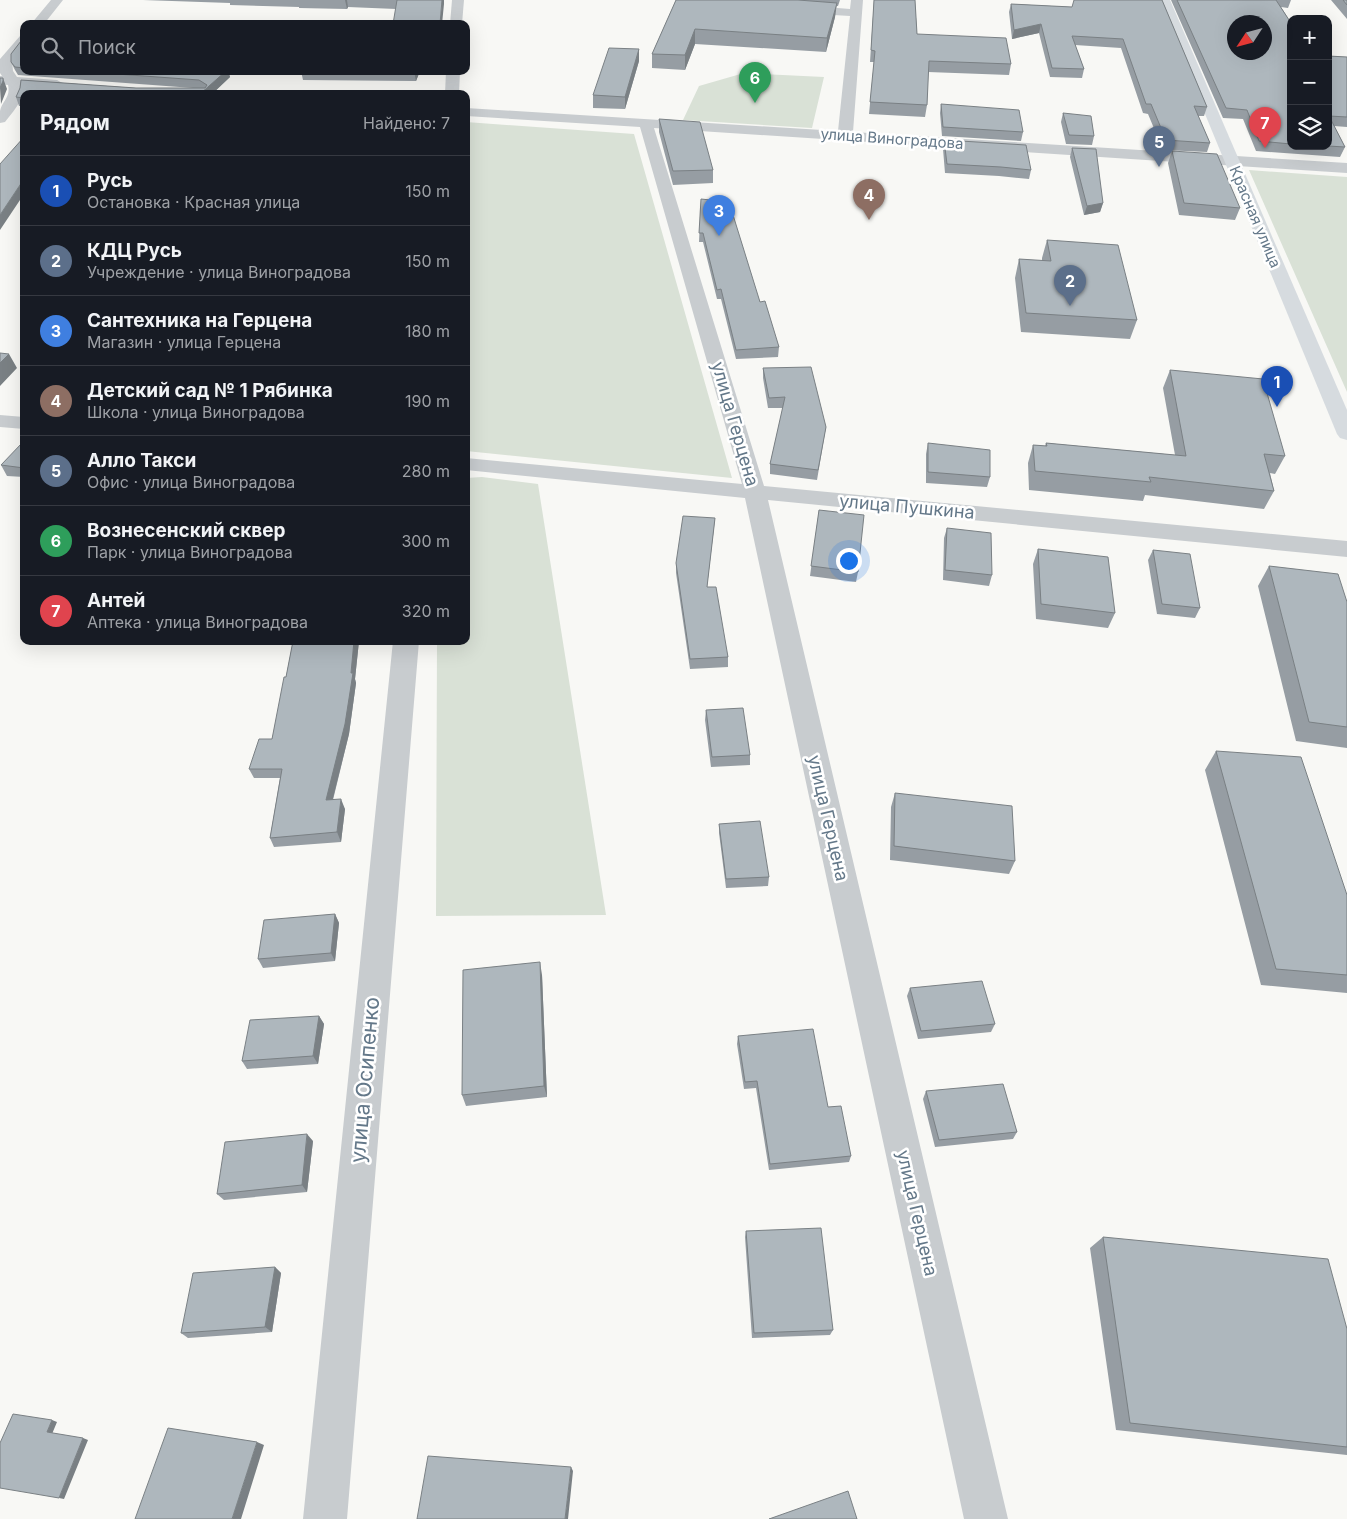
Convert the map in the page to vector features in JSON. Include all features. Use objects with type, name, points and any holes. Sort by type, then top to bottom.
[{"type":"main road","name":"Красная улица","points":[[1164,0],[1347,434]]},
{"type":"street","points":[[40,20],[57,0]]},
{"type":"street","points":[[456,20],[458,0]]},
{"type":"street","points":[[788,8],[856,6],[845,136]]},
{"type":"street","points":[[0,119],[12,104],[17,93],[15,81],[6,72],[5,62],[20,44]]},
{"type":"street","points":[[452,90],[453,75]]},
{"type":"street","points":[[0,80],[71,85]]},
{"type":"street","name":"улица Виноградова","points":[[470,112],[1347,168]]},
{"type":"street","name":"улица Герцена","points":[[646,124],[755,492],[986,1519]]},
{"type":"street","points":[[0,421],[20,423]]},
{"type":"street","name":"улица Пушкина","points":[[470,464],[1347,548]]},
{"type":"street","name":"улица Осипенко","points":[[325,1519],[406,645]]},
{"type":"shaded area","points":[[744,73],[824,77],[812,128],[683,120],[699,86]]},
{"type":"shaded area","points":[[470,122],[634,134],[732,478],[470,451]]},
{"type":"shaded area","points":[[1249,170],[1347,177],[1347,392]]},
{"type":"shaded area","points":[[482,477],[538,484],[606,915],[436,916],[437,645],[470,645],[470,478]]},
{"type":"building","points":[[397,0],[442,0],[440,20],[394,20]]},
{"type":"building","points":[[676,0],[798,0],[837,3],[827,38],[695,29],[685,55],[652,54]]},
{"type":"building","points":[[874,0],[915,0],[917,34],[1006,38],[1011,64],[929,61],[927,105],[870,102],[875,51],[871,50]]},
{"type":"building","points":[[1074,0],[1162,0],[1207,107],[1194,106],[1210,143],[1166,140],[1151,104],[1146,104],[1123,39],[1072,36],[1084,69],[1052,68],[1041,24],[1014,30],[1011,4],[1072,7]]},
{"type":"building","points":[[1177,0],[1276,0],[1287,17],[1287,144],[1259,141],[1247,110],[1226,108]]},
{"type":"building","points":[[20,42],[20,68],[15,67],[11,62],[11,54]]},
{"type":"building","points":[[609,48],[639,49],[625,97],[593,95]]},
{"type":"building","points":[[1332,56],[1347,57],[1347,117],[1332,116]]},
{"type":"building","points":[[130,75],[221,75],[205,90],[20,90],[20,98],[16,97],[21,80],[136,88],[205,88],[207,85],[199,80]]},
{"type":"building","points":[[0,78],[3,78],[3,81],[0,88]]},
{"type":"building","points":[[941,104],[1019,110],[1023,132],[943,127]]},
{"type":"building","points":[[1063,113],[1091,116],[1094,136],[1069,135]]},
{"type":"building","points":[[659,119],[700,122],[713,170],[673,171]]},
{"type":"building","points":[[1332,122],[1345,147],[1332,146]]},
{"type":"building","points":[[944,140],[1026,145],[1031,170],[947,164]]},
{"type":"building","points":[[20,142],[20,185],[0,215],[0,164]]},
{"type":"building","points":[[1072,148],[1096,149],[1103,203],[1087,206]]},
{"type":"building","points":[[1172,151],[1217,154],[1240,208],[1184,203]]},
{"type":"building","points":[[701,199],[729,202],[760,302],[765,301],[779,347],[736,350],[721,289],[717,290],[703,233],[699,233]]},
{"type":"building","points":[[1047,240],[1118,245],[1137,320],[1026,313],[1019,259],[1051,261]]},
{"type":"building","points":[[0,353],[9,354],[0,363]]},
{"type":"building","points":[[811,367],[826,427],[818,470],[770,464],[785,397],[769,398],[763,368]]},
{"type":"building","points":[[1170,370],[1263,379],[1285,456],[1264,454],[1274,491],[1149,477],[1151,482],[1035,471],[1033,445],[1047,446],[1046,443],[1186,456]]},
{"type":"building","points":[[928,443],[990,450],[990,477],[928,472]]},
{"type":"building","points":[[20,445],[20,467],[1,465]]},
{"type":"building","points":[[819,510],[864,515],[858,572],[811,566]]},
{"type":"building","points":[[683,516],[715,518],[707,587],[716,587],[728,657],[690,659],[676,563]]},
{"type":"building","points":[[947,528],[991,533],[992,575],[945,570]]},
{"type":"building","points":[[1038,549],[1108,557],[1115,613],[1041,604]]},
{"type":"building","points":[[1153,550],[1190,554],[1200,608],[1162,604]]},
{"type":"building","points":[[1269,566],[1338,574],[1347,602],[1347,727],[1309,722]]},
{"type":"building","points":[[292,645],[354,645],[351,673],[353,673],[345,724],[326,800],[341,799],[337,832],[270,838],[282,769],[249,769],[259,739],[272,739],[284,677],[286,677]]},
{"type":"building","points":[[743,708],[750,755],[712,757],[706,710]]},
{"type":"building","points":[[1216,751],[1301,757],[1347,895],[1347,975],[1276,969]]},
{"type":"building","points":[[895,793],[1012,806],[1015,861],[894,846]]},
{"type":"building","points":[[760,821],[769,877],[726,879],[719,824]]},
{"type":"building","points":[[335,914],[331,953],[258,959],[264,920]]},
{"type":"building","points":[[540,962],[544,1086],[462,1095],[463,970]]},
{"type":"building","points":[[982,981],[995,1024],[921,1031],[910,988]]},
{"type":"building","points":[[319,1016],[313,1056],[242,1061],[250,1020]]},
{"type":"building","points":[[813,1029],[828,1107],[841,1106],[851,1156],[770,1164],[757,1081],[745,1082],[738,1036]]},
{"type":"building","points":[[1003,1084],[1017,1132],[939,1140],[926,1091]]},
{"type":"building","points":[[307,1134],[302,1185],[217,1194],[225,1142]]},
{"type":"building","points":[[821,1228],[833,1330],[754,1333],[746,1231]]},
{"type":"building","points":[[1103,1237],[1328,1259],[1347,1329],[1347,1447],[1130,1423]]},
{"type":"building","points":[[275,1267],[265,1327],[181,1333],[193,1273]]},
{"type":"building","points":[[13,1414],[52,1420],[47,1432],[83,1438],[59,1498],[0,1488],[0,1443]]},
{"type":"building","points":[[168,1428],[257,1442],[232,1519],[135,1519]]},
{"type":"building","points":[[428,1456],[571,1467],[565,1519],[417,1519]]},
{"type":"building","points":[[848,1491],[857,1519],[769,1519]]},
{"type":"place","name":"Вознесенский сквер","points":[[755,103]]},
{"type":"place","name":"Антей","points":[[1265,148]]},
{"type":"place","name":"Алло Такси","points":[[1159,167]]},
{"type":"place","name":"Детский сад № 1 Рябинка","points":[[869,220]]},
{"type":"place","name":"Сантехника на Герцена","points":[[719,236]]},
{"type":"place","name":"КДЦ Русь","points":[[1070,306]]},
{"type":"place","name":"Русь","points":[[1277,407]]}]
